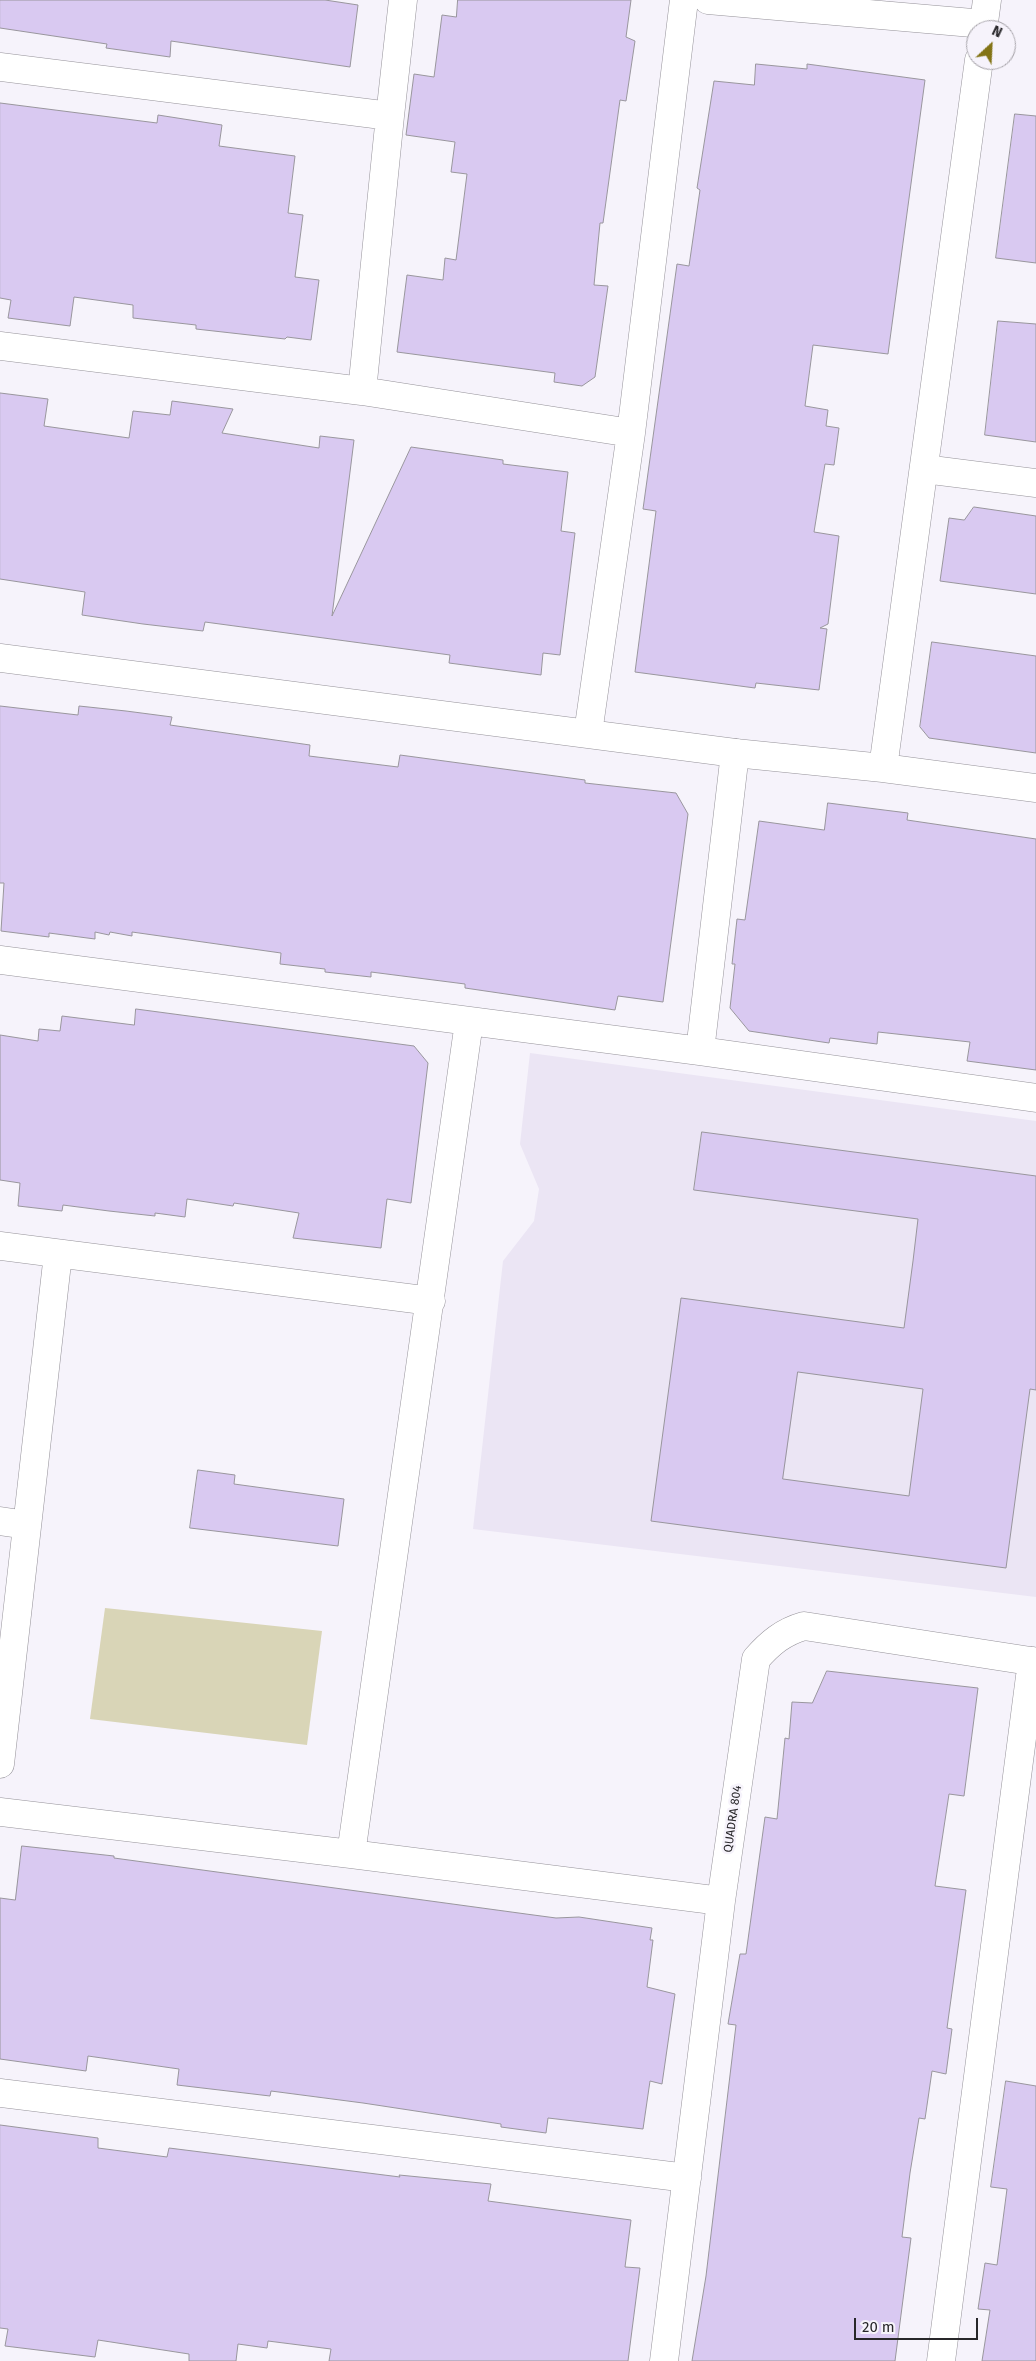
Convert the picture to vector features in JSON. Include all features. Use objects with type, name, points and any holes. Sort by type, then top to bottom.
[{"type":"street","points":[[362,391],[403,0]]},
{"type":"street","points":[[588,733],[631,433],[684,0]]},
{"type":"street","points":[[708,0],[985,18]]},
{"type":"street","points":[[0,67],[390,116]]},
{"type":"street","points":[[883,768],[978,70]]},
{"type":"street","points":[[0,346],[362,391],[631,433]]},
{"type":"street","points":[[924,469],[1036,483]]},
{"type":"street","points":[[0,658],[735,753],[883,768],[1036,788]]},
{"type":"street","points":[[700,1051],[735,753]]},
{"type":"street","points":[[0,960],[700,1051],[1036,1098]]},
{"type":"street","points":[[351,1854],[470,1022]]},
{"type":"street","points":[[0,1246],[431,1301]]},
{"type":"street","points":[[0,1764],[58,1254]]},
{"type":"street","points":[[0,1521],[28,1525]]},
{"type":"street","name":"QUADRA 804","points":[[664,2361],[721,1901],[756,1660],[770,1643],[787,1631],[804,1626],[1034,1662]]},
{"type":"street","points":[[941,2361],[1034,1662]]},
{"type":"street","points":[[0,1812],[721,1901]]},
{"type":"street","points":[[0,2093],[687,2178]]},
{"type":"shaded area","points":[[530,1053],[1036,1121],[1036,1597],[473,1529],[503,1261],[534,1221],[539,1189],[520,1144]]},
{"type":"shaded area","points":[[105,1608],[322,1631],[307,1745],[90,1719]]},
{"type":"building","points":[[0,0],[325,0],[358,5],[350,67],[171,41],[170,57],[106,48],[107,44],[0,28]]},
{"type":"building","points":[[458,0],[631,0],[626,37],[635,41],[626,101],[620,100],[603,223],[600,223],[594,285],[608,286],[595,377],[582,386],[554,382],[555,373],[397,352],[407,275],[443,280],[445,258],[456,260],[467,174],[451,172],[455,142],[406,135],[414,74],[434,77],[442,15],[456,17]]},
{"type":"building","points":[[756,64],[807,69],[807,64],[925,80],[888,354],[813,345],[805,406],[828,410],[826,426],[839,428],[834,465],[825,464],[814,532],[839,536],[828,624],[820,628],[827,629],[819,690],[756,683],[755,688],[635,672],[656,511],[643,509],[677,264],[689,266],[700,190],[697,188],[714,81],[754,85]]},
{"type":"building","points":[[0,103],[157,123],[158,115],[222,125],[219,146],[295,156],[288,213],[303,215],[295,277],[319,280],[311,340],[196,329],[196,325],[133,318],[133,305],[74,297],[70,326],[8,318],[11,300],[0,298]]},
{"type":"building","points":[[1015,114],[1036,116],[1036,263],[996,258]]},
{"type":"building","points":[[998,321],[1036,324],[1036,442],[985,435]]},
{"type":"building","points":[[0,393],[48,399],[44,426],[129,438],[133,411],[170,415],[172,401],[233,409],[222,433],[319,448],[320,436],[354,440],[332,616],[411,447],[503,460],[503,464],[568,472],[561,531],[575,533],[560,655],[543,653],[541,675],[449,663],[450,655],[205,622],[203,631],[143,624],[82,615],[85,592],[0,579]]},
{"type":"building","points":[[974,507],[1036,516],[1036,594],[940,581],[949,518],[964,520]]},
{"type":"building","points":[[932,642],[1036,656],[1036,753],[929,738],[920,727]]},
{"type":"building","points":[[0,706],[78,715],[79,706],[126,711],[172,717],[170,725],[310,745],[309,756],[398,767],[400,755],[585,780],[585,783],[676,793],[688,814],[663,1002],[618,996],[615,1010],[465,988],[465,984],[371,972],[371,977],[325,972],[325,969],[280,964],[281,953],[132,932],[132,936],[110,932],[109,935],[95,932],[95,939],[49,933],[49,937],[1,931],[4,883],[0,883]]},
{"type":"building","points":[[828,803],[908,813],[907,820],[1036,839],[1036,1070],[967,1061],[970,1042],[878,1032],[877,1044],[830,1038],[829,1043],[749,1031],[730,1008],[735,964],[732,964],[737,919],[745,920],[759,821],[824,830]]},
{"type":"building","points":[[136,1009],[414,1046],[428,1063],[411,1203],[387,1199],[381,1248],[293,1238],[299,1213],[234,1203],[233,1206],[187,1199],[185,1217],[155,1213],[155,1216],[63,1205],[62,1211],[18,1206],[20,1183],[0,1180],[0,1035],[38,1041],[39,1029],[60,1031],[62,1016],[134,1025]]},
{"type":"building","points":[[702,1132],[1036,1176],[1036,1390],[1030,1389],[1006,1568],[651,1521],[681,1298],[904,1328],[913,1261],[918,1219],[694,1190]],"holes":[[[798,1372],[923,1389],[909,1496],[783,1479]]]},
{"type":"building","points":[[198,1470],[235,1475],[234,1484],[344,1499],[338,1546],[190,1528]]},
{"type":"building","points":[[827,1671],[978,1688],[964,1796],[949,1794],[935,1886],[966,1890],[947,2028],[952,2029],[946,2074],[932,2071],[925,2119],[919,2118],[910,2173],[902,2237],[911,2238],[895,2361],[692,2361],[706,2276],[736,2025],[728,2024],[740,1954],[746,1954],[765,1817],[777,1819],[785,1738],[789,1739],[792,1702],[812,1703]]},
{"type":"building","points":[[22,1846],[114,1856],[114,1858],[556,1918],[579,1917],[652,1928],[650,1940],[653,1940],[647,1987],[675,1994],[662,2084],[650,2081],[643,2129],[548,2118],[546,2133],[501,2127],[501,2124],[271,2091],[270,2096],[177,2085],[179,2069],[88,2056],[86,2071],[0,2059],[0,1898],[15,1900]]},
{"type":"building","points":[[1006,2081],[1036,2086],[1036,2361],[982,2361],[990,2310],[978,2309],[985,2263],[997,2265],[1007,2189],[991,2187]]},
{"type":"building","points":[[0,2125],[98,2138],[98,2148],[167,2157],[169,2148],[400,2177],[399,2175],[491,2184],[488,2201],[631,2220],[625,2267],[640,2268],[628,2361],[329,2361],[331,2349],[268,2341],[267,2348],[238,2344],[236,2361],[189,2361],[189,2354],[98,2340],[95,2357],[5,2346],[8,2329],[0,2328]]}]
